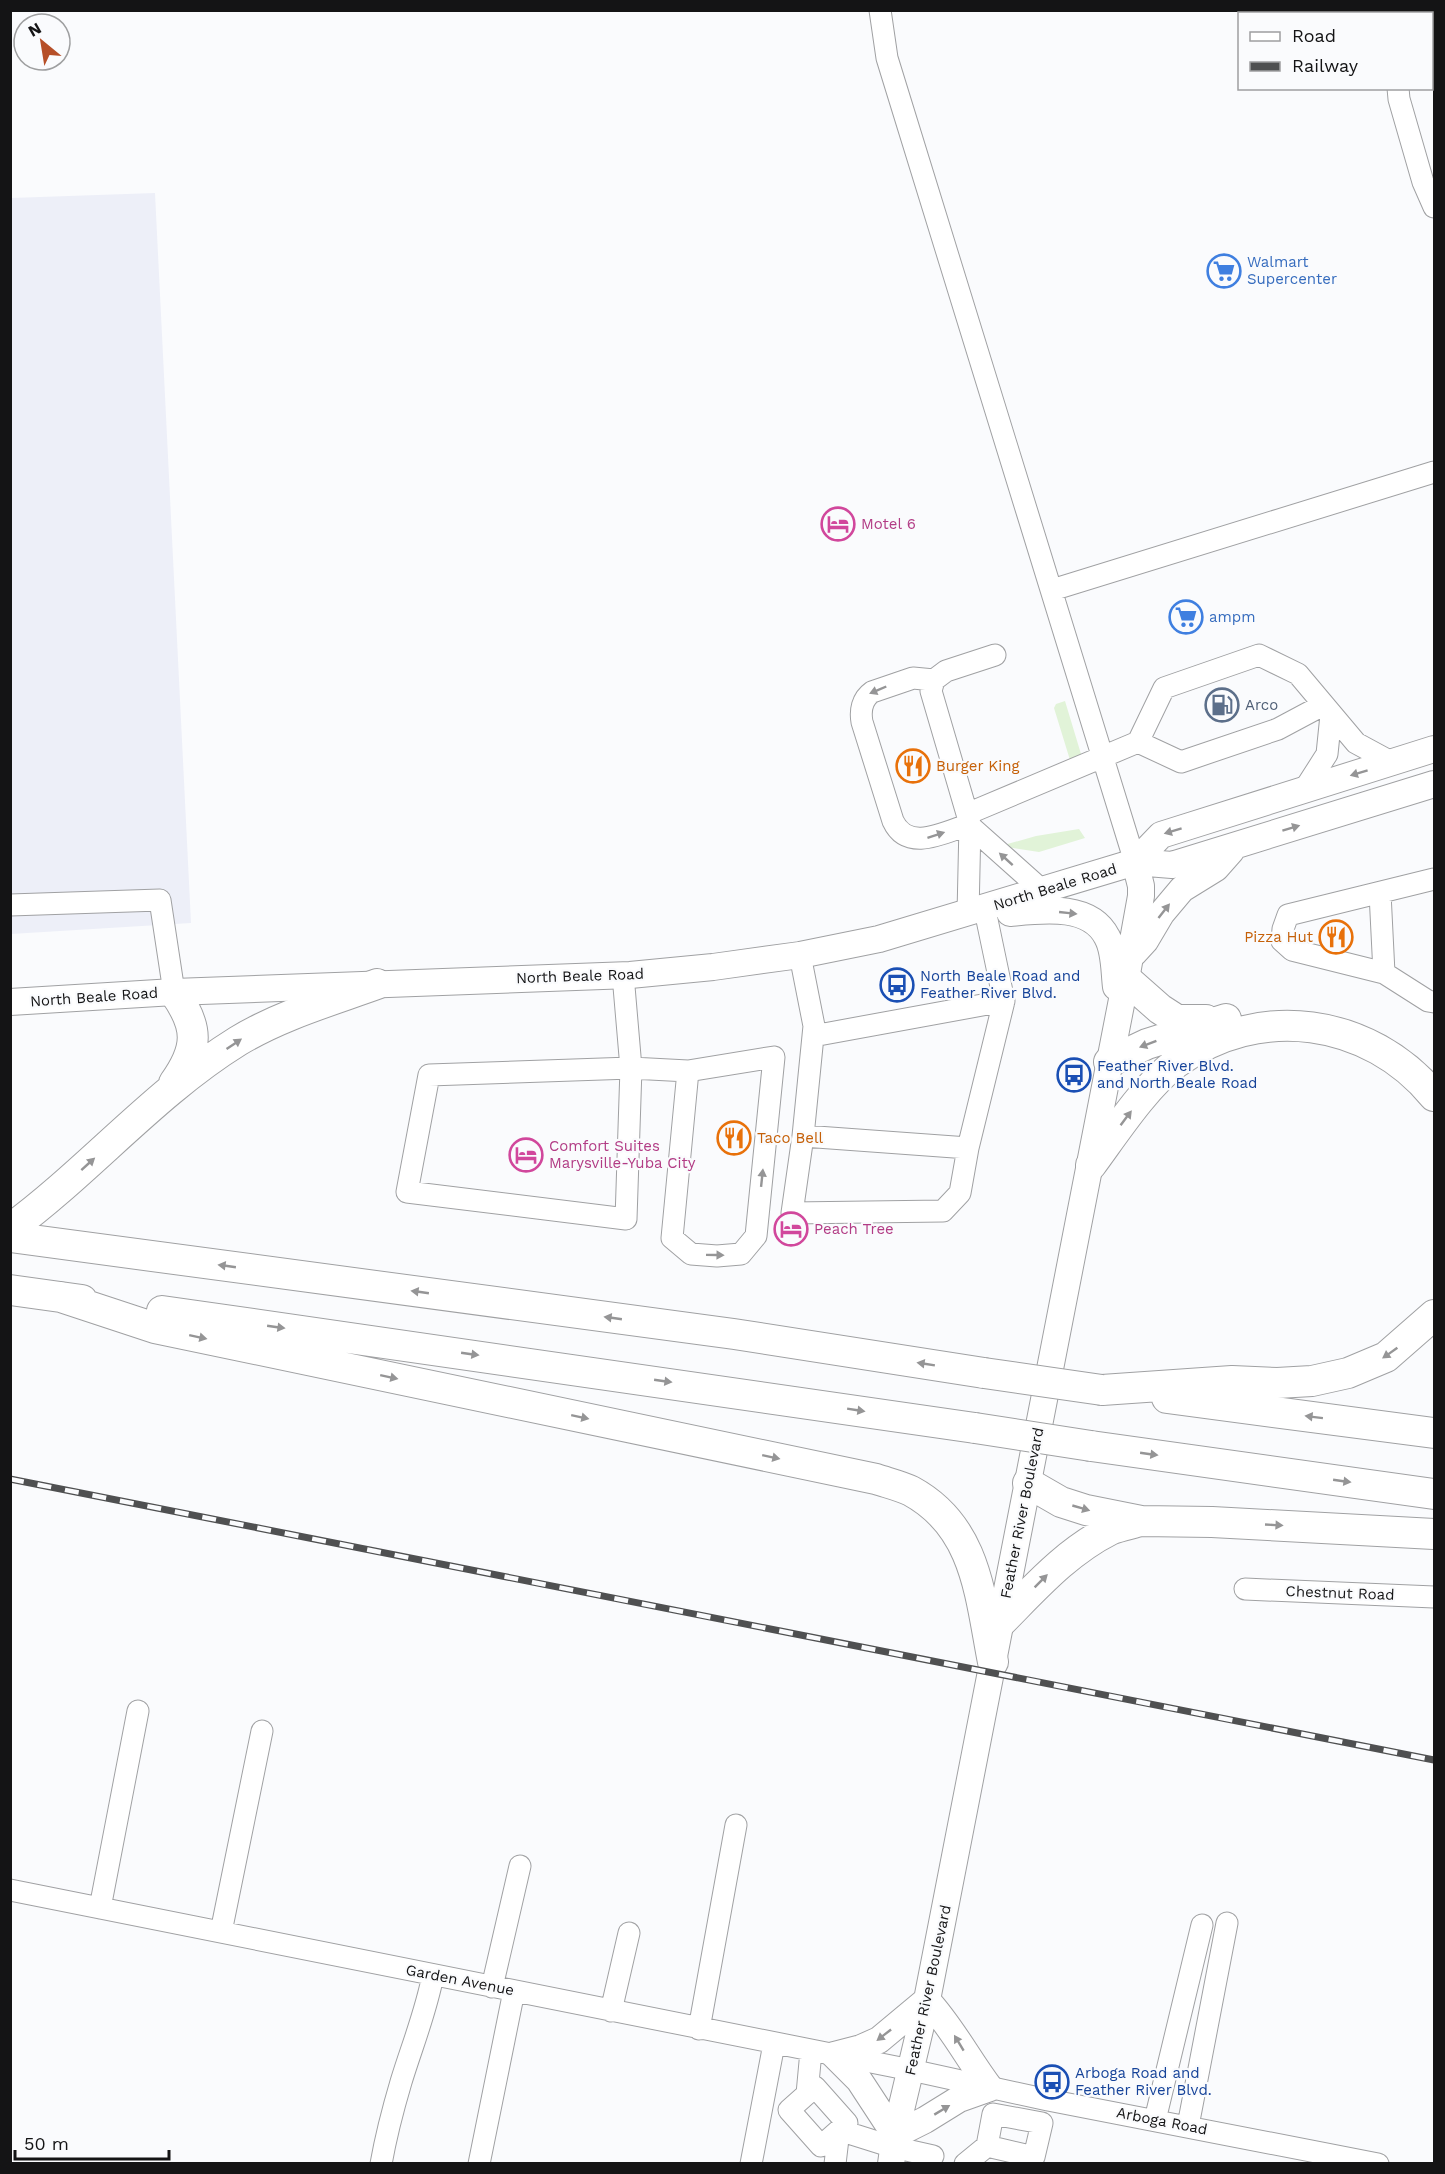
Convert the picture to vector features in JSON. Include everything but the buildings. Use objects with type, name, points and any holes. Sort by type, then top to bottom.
[{"type":"highway","points":[[1128,968],[1160,1009],[1177,1020],[1221,1020]]},
{"type":"highway","points":[[10,1228],[45,1204],[169,1090],[237,1042],[268,1024],[377,984]]},
{"type":"highway","points":[[169,1090],[185,1068],[194,1041],[186,1009],[174,992]]},
{"type":"highway","points":[[1109,1062],[1147,1044],[1221,1020],[1266,1010],[1290,1008],[1346,1014],[1391,1035],[1408,1046],[1434,1072]]},
{"type":"highway","points":[[1091,1165],[1141,1099],[1174,1064],[1208,1043],[1245,1030],[1277,1026],[1305,1027],[1331,1030],[1361,1039],[1402,1066],[1423,1083],[1434,1096]]},
{"type":"highway","points":[[10,1237],[734,1334],[1102,1390],[1434,1433]]},
{"type":"highway","points":[[10,1290],[1434,1494]]},
{"type":"highway","points":[[61,1297],[156,1328],[876,1479],[909,1490],[934,1506],[957,1532],[971,1559],[993,1662]]},
{"type":"highway","points":[[1102,1390],[1232,1381],[1289,1383],[1312,1381],[1348,1373],[1386,1357],[1434,1315]]},
{"type":"highway","points":[[1028,1483],[1061,1502],[1141,1521],[1212,1522],[1434,1534]]},
{"type":"highway","points":[[1000,1623],[1058,1564],[1082,1545],[1112,1529],[1141,1521]]},
{"type":"main road","name":"North Beale Road","points":[[1135,862],[1161,835],[1434,749]]},
{"type":"main road","name":"North Beale Road","points":[[10,1002],[174,992],[623,975],[713,967],[800,955],[879,939],[977,914],[1135,862],[1172,866],[1434,784]]},
{"type":"main road","points":[[1128,968],[1161,914],[1182,889],[1216,868],[1235,846]]},
{"type":"main road","name":"Feather River Boulevard","points":[[893,2148],[927,2000],[1091,1165],[1141,896],[1135,862]]},
{"type":"main road","points":[[977,914],[1042,910],[1082,914],[1094,920],[1107,937],[1112,955],[1119,1011]]},
{"type":"main road","points":[[927,2000],[944,2019],[973,2066],[994,2089],[960,2099],[925,2120],[893,2148],[860,2080],[822,2053],[861,2048],[879,2040],[927,2000]]},
{"type":"street","points":[[880,10],[887,58],[1135,862]]},
{"type":"street","points":[[1398,90],[1424,182],[1434,207]]},
{"type":"street","points":[[1052,590],[1434,472]]},
{"type":"street","points":[[800,955],[814,1026],[803,1136],[792,1213],[943,1211],[960,1194],[968,1148],[1004,1001],[977,914],[969,821],[931,691],[934,680],[946,671],[994,655]]},
{"type":"street","points":[[934,680],[913,678],[872,692],[864,702],[861,712],[862,722],[893,821],[900,833],[917,839],[927,838],[969,821],[1138,742],[1164,688],[1259,655],[1298,674],[1356,743],[1393,763]]},
{"type":"street","points":[[1138,742],[1181,762],[1327,710]]},
{"type":"street","points":[[1304,790],[1327,753],[1327,710]]},
{"type":"street","points":[[969,821],[1043,891]]},
{"type":"street","points":[[1434,879],[1288,915],[1283,928],[1282,941],[1292,950],[1384,973],[1428,1001],[1434,1002]]},
{"type":"street","points":[[1380,893],[1384,973]]},
{"type":"street","points":[[10,905],[160,900],[174,992]]},
{"type":"street","points":[[623,975],[631,1068],[626,1219],[407,1192],[429,1075],[631,1068],[688,1071],[774,1057],[756,1236],[741,1254],[717,1256],[691,1254],[672,1238],[688,1071]]},
{"type":"street","points":[[813,1036],[1004,1001]]},
{"type":"street","points":[[803,1136],[968,1148]]},
{"type":"street","name":"Chestnut Road","points":[[1245,1589],[1434,1597]]},
{"type":"street","points":[[100,1908],[138,1711]]},
{"type":"street","points":[[221,1932],[262,1731]]},
{"type":"street","points":[[699,2029],[736,1825]]},
{"type":"street","points":[[492,1987],[520,1866]]},
{"type":"street","name":"Garden Avenue","points":[[10,1890],[911,2070]]},
{"type":"street","points":[[1188,2127],[1227,1923]]},
{"type":"street","points":[[1155,2120],[1202,1925]]},
{"type":"street","points":[[611,2011],[629,1933]]},
{"type":"street","points":[[381,2163],[400,2084],[428,2001],[433,1975]]},
{"type":"street","points":[[479,2163],[514,1991]]},
{"type":"street","points":[[751,2163],[774,2044]]},
{"type":"street","points":[[807,2094],[822,2053]]},
{"type":"street","name":"Arboga Road","points":[[911,2070],[1048,2100],[1369,2163]]},
{"type":"street","points":[[815,2087],[847,2123],[821,2146],[789,2110],[807,2094],[815,2087]]},
{"type":"street","points":[[839,2130],[932,2160],[963,2163],[987,2146],[993,2114],[994,2089]]},
{"type":"street","points":[[987,2146],[1035,2157],[1048,2100]]},
{"type":"street","points":[[993,2114],[1042,2123]]},
{"type":"street","points":[[835,2163],[839,2130]]},
{"type":"shaded area","points":[[155,193],[191,923],[11,934],[11,198]]},
{"type":"green space","points":[[1065,701],[1081,754],[1070,760],[1054,708],[1056,704]]},
{"type":"green space","points":[[1079,829],[1085,838],[1039,852],[1004,845],[1036,836]]},
{"type":"railway","points":[[10,1479],[1434,1760]]},
{"type":"place","name":"Walmart Supercenter","points":[[1224,271]]},
{"type":"place","name":"Motel 6","points":[[838,524]]},
{"type":"place","name":"ampm","points":[[1186,617]]},
{"type":"place","name":"Arco","points":[[1222,705]]},
{"type":"place","name":"Burger King","points":[[913,766]]},
{"type":"place","name":"Pizza Hut","points":[[1336,937]]},
{"type":"place","name":"North Beale Road and Feather River Blvd.","points":[[897,985]]},
{"type":"place","name":"Feather River Blvd. and North Beale Road","points":[[1074,1075]]},
{"type":"place","name":"Taco Bell","points":[[734,1138]]},
{"type":"place","name":"Comfort Suites Marysville-Yuba City","points":[[526,1155]]},
{"type":"place","name":"Peach Tree","points":[[791,1229]]},
{"type":"place","name":"Arboga Road and Feather River Blvd.","points":[[1052,2082]]}]
